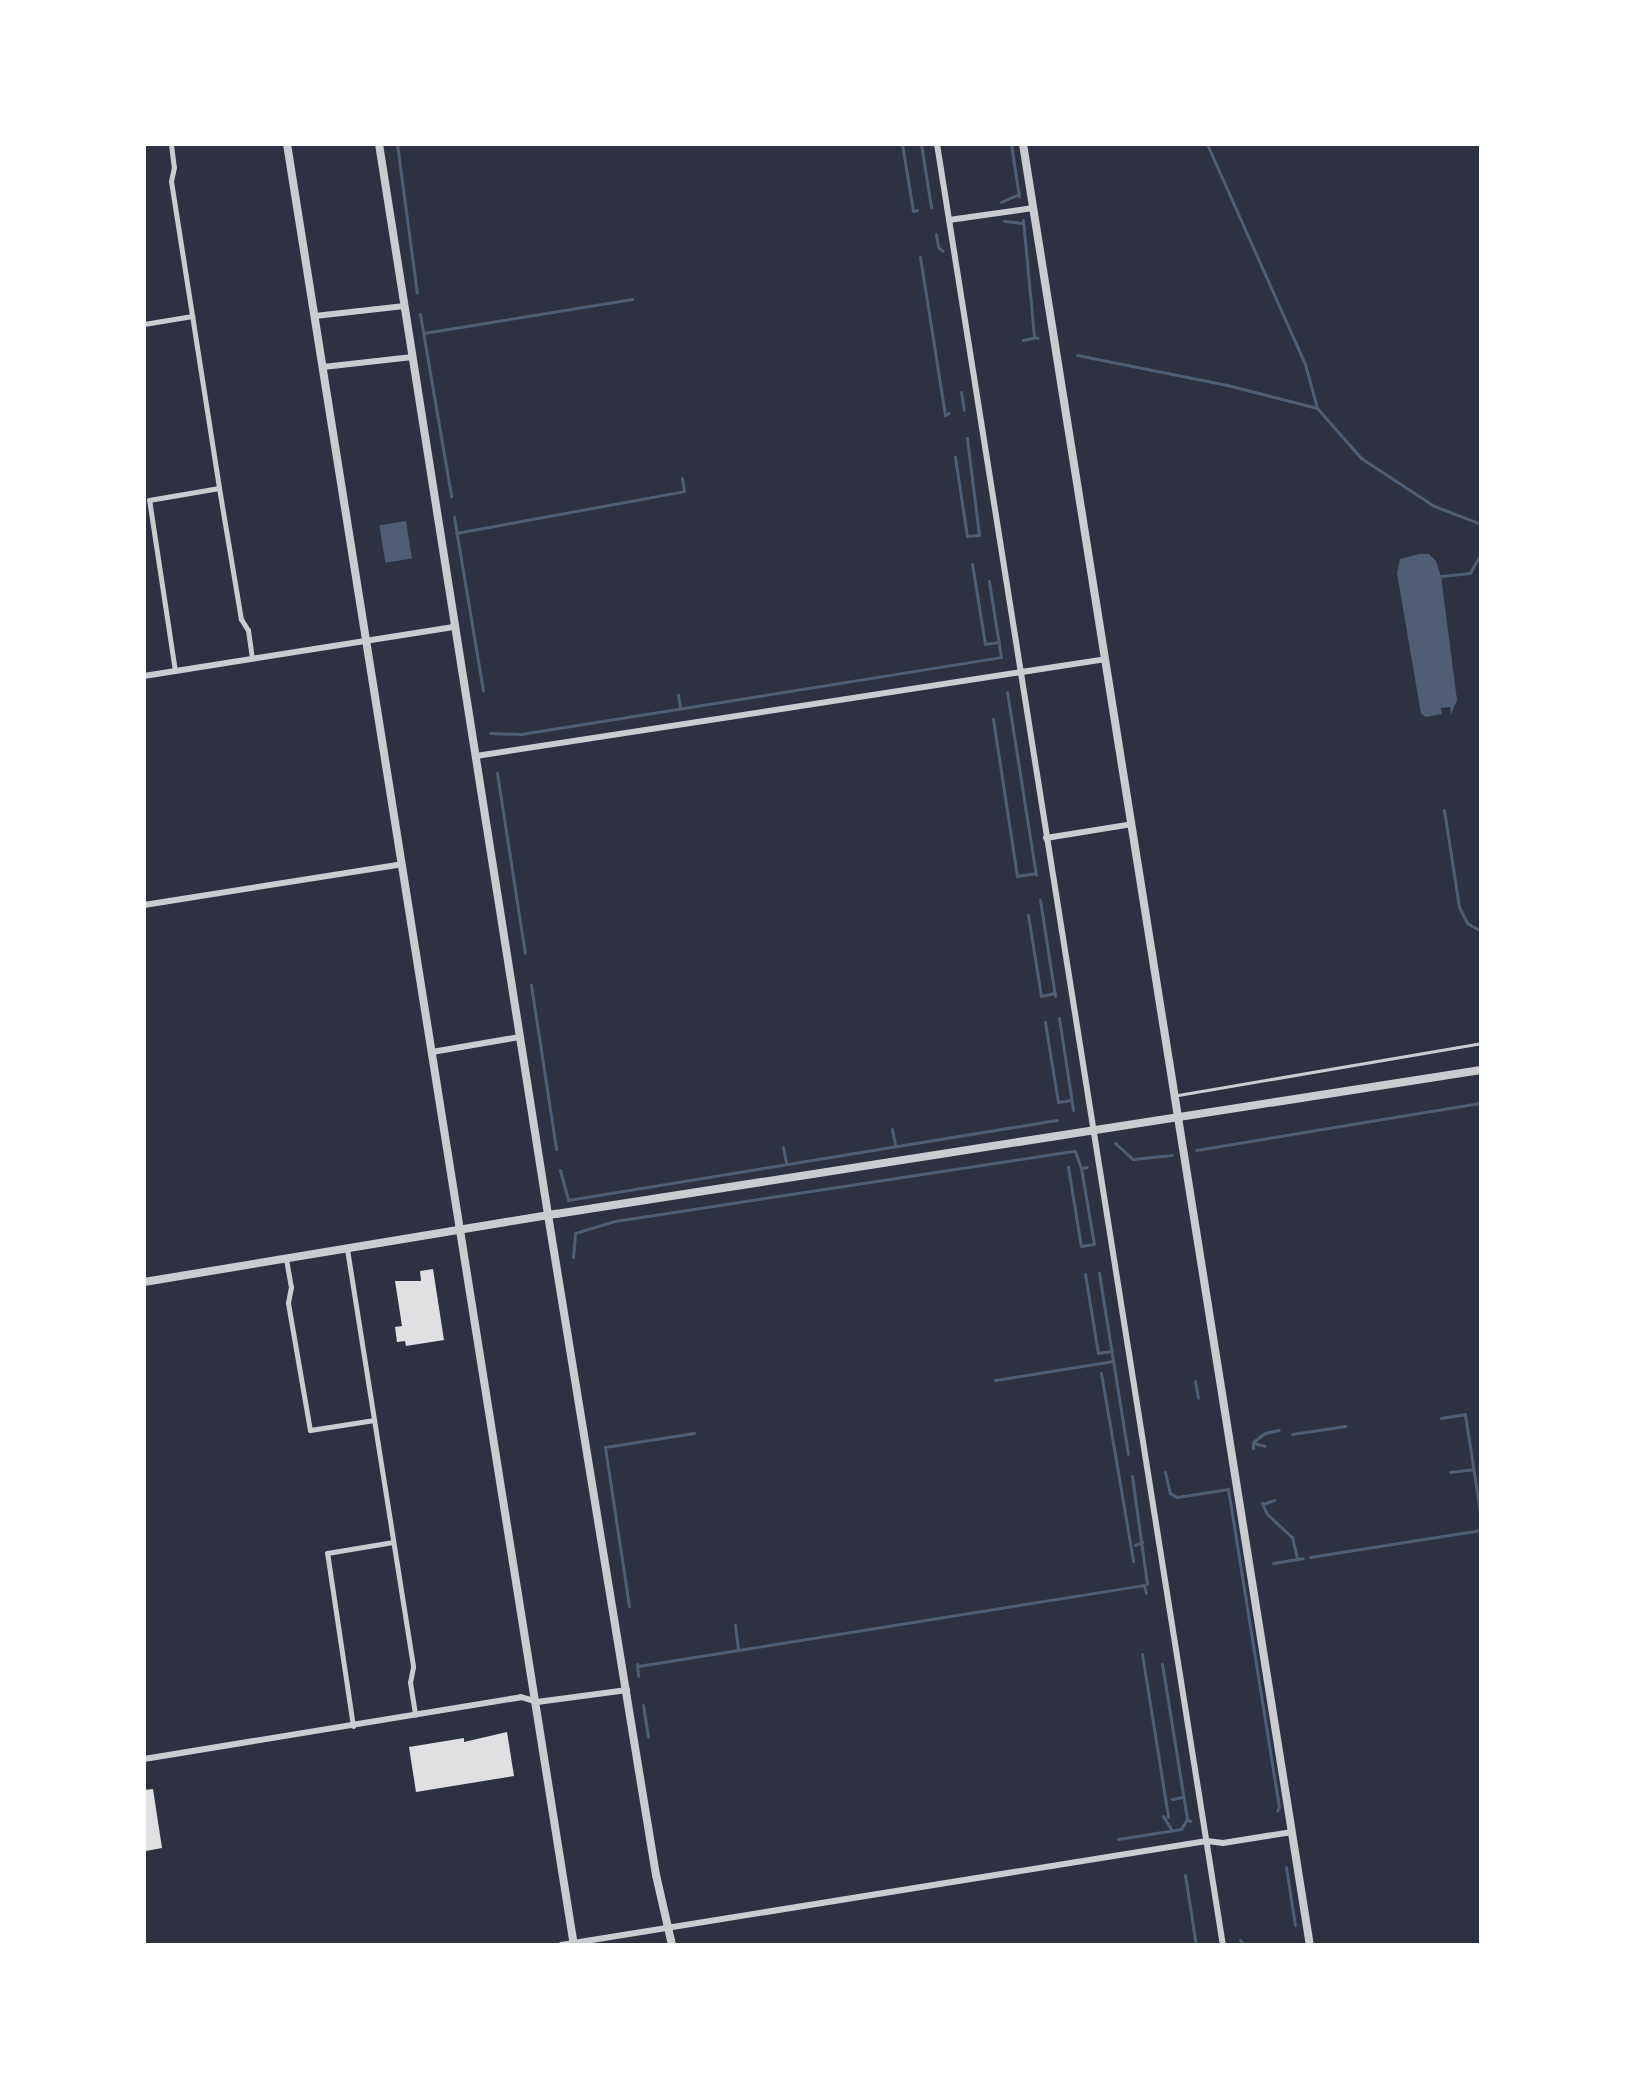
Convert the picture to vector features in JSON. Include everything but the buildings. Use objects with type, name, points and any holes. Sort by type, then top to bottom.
[{"type":"street","points":[[171,144],[174,167],[171,181],[219,488],[241,619],[248,630],[252,658]]},
{"type":"street","points":[[287,144],[574,1944]]},
{"type":"street","points":[[379,144],[548,1215],[672,1945]]},
{"type":"street","points":[[937,144],[1223,1945]]},
{"type":"street","points":[[1023,144],[1310,1945]]},
{"type":"street","points":[[949,220],[1033,208]]},
{"type":"street","points":[[315,316],[404,306]]},
{"type":"street","points":[[144,324],[192,316]]},
{"type":"street","points":[[323,367],[412,357]]},
{"type":"street","points":[[175,671],[149,500],[219,488]]},
{"type":"street","points":[[144,676],[455,627]]},
{"type":"street","points":[[476,756],[1106,659]]},
{"type":"street","points":[[1046,838],[1132,824]]},
{"type":"street","points":[[144,905],[402,864]]},
{"type":"street","points":[[432,1052],[520,1037]]},
{"type":"street","points":[[144,1282],[548,1215],[1481,1070]]},
{"type":"street","points":[[347,1249],[413,1667],[410,1682],[415,1715]]},
{"type":"street","points":[[286,1259],[291,1287],[288,1303],[310,1430],[374,1420]]},
{"type":"street","points":[[353,1726],[327,1553],[393,1542]]},
{"type":"street","points":[[144,1759],[521,1697],[537,1702],[627,1690]]},
{"type":"street","points":[[561,1945],[1207,1841],[1223,1843],[1292,1832]]},
{"type":"lane","points":[[1174,1096],[1481,1043]]},
{"type":"water","points":[[406,521],[412,559],[385,563],[379,525]]},
{"type":"water","points":[[1429,554],[1436,561],[1441,576],[1457,700],[1451,715],[1450,707],[1441,708],[1442,714],[1426,717],[1421,714],[1397,573],[1400,559]]},
{"type":"waterway","points":[[397,144],[417,293]]},
{"type":"waterway","points":[[902,144],[913,211],[917,210]]},
{"type":"waterway","points":[[921,144],[931,207]]},
{"type":"waterway","points":[[1011,144],[1019,196]]},
{"type":"waterway","points":[[1207,144],[1305,364],[1317,408]]},
{"type":"waterway","points":[[1001,202],[1019,194]]},
{"type":"waterway","points":[[1023,220],[1034,337],[1038,338]]},
{"type":"waterway","points":[[1004,221],[1023,223]]},
{"type":"waterway","points":[[936,234],[938,247],[943,251]]},
{"type":"waterway","points":[[920,257],[945,415],[949,413]]},
{"type":"waterway","points":[[424,333],[632,299]]},
{"type":"waterway","points":[[420,314],[451,496]]},
{"type":"waterway","points":[[1023,340],[1033,338]]},
{"type":"waterway","points":[[1077,355],[1227,385],[1317,408],[1361,458],[1434,506],[1481,524]]},
{"type":"waterway","points":[[961,392],[964,410]]},
{"type":"waterway","points":[[955,457],[967,536],[979,535],[967,438]]},
{"type":"waterway","points":[[456,533],[684,491],[682,478]]},
{"type":"waterway","points":[[454,517],[483,691]]},
{"type":"waterway","points":[[1441,576],[1470,573],[1481,553]]},
{"type":"waterway","points":[[972,564],[985,644],[999,642]]},
{"type":"waterway","points":[[490,733],[521,734],[1001,657],[989,581]]},
{"type":"waterway","points":[[1007,692],[1036,875]]},
{"type":"waterway","points":[[678,695],[680,708]]},
{"type":"waterway","points":[[993,719],[1017,876],[1035,873]]},
{"type":"waterway","points":[[497,773],[525,953]]},
{"type":"waterway","points":[[1444,810],[1459,907],[1467,923],[1481,931]]},
{"type":"waterway","points":[[1040,900],[1055,996]]},
{"type":"waterway","points":[[1028,915],[1041,996],[1055,993]]},
{"type":"waterway","points":[[531,985],[556,1149]]},
{"type":"waterway","points":[[1059,1018],[1073,1110]]},
{"type":"waterway","points":[[1045,1022],[1058,1102],[1071,1100]]},
{"type":"waterway","points":[[1196,1150],[1481,1103]]},
{"type":"waterway","points":[[560,1170],[568,1200],[1056,1120]]},
{"type":"waterway","points":[[892,1129],[895,1145]]},
{"type":"waterway","points":[[1115,1143],[1133,1159],[1172,1155]]},
{"type":"waterway","points":[[783,1147],[786,1163]]},
{"type":"waterway","points":[[573,1257],[575,1233],[615,1221],[1075,1151],[1081,1168]]},
{"type":"waterway","points":[[1068,1167],[1081,1246],[1094,1244],[1081,1168],[1087,1167]]},
{"type":"waterway","points":[[1099,1273],[1128,1454]]},
{"type":"waterway","points":[[1085,1274],[1098,1353],[1112,1351]]},
{"type":"waterway","points":[[995,1380],[1113,1361]]},
{"type":"waterway","points":[[1101,1373],[1133,1561]]},
{"type":"waterway","points":[[1195,1381],[1198,1398]]},
{"type":"waterway","points":[[1441,1418],[1465,1414],[1481,1518]]},
{"type":"waterway","points":[[1292,1434],[1345,1426]]},
{"type":"waterway","points":[[1253,1448],[1253,1442],[1265,1433],[1279,1430]]},
{"type":"waterway","points":[[629,1606],[605,1447],[694,1433]]},
{"type":"waterway","points":[[1254,1443],[1265,1446]]},
{"type":"waterway","points":[[1450,1472],[1473,1469]]},
{"type":"waterway","points":[[1165,1472],[1170,1493],[1177,1497],[1228,1489],[1279,1807],[1277,1811]]},
{"type":"waterway","points":[[1132,1476],[1147,1584]]},
{"type":"waterway","points":[[1263,1504],[1274,1500]]},
{"type":"waterway","points":[[1262,1503],[1267,1514],[1292,1537],[1297,1559]]},
{"type":"waterway","points":[[1310,1557],[1481,1530]]},
{"type":"waterway","points":[[1135,1545],[1142,1542]]},
{"type":"waterway","points":[[1273,1563],[1303,1558]]},
{"type":"waterway","points":[[638,1666],[1144,1585],[1146,1593]]},
{"type":"waterway","points":[[735,1625],[738,1649]]},
{"type":"waterway","points":[[1142,1654],[1168,1817]]},
{"type":"waterway","points":[[637,1664],[638,1676]]},
{"type":"waterway","points":[[1162,1664],[1187,1819],[1190,1821]]},
{"type":"waterway","points":[[643,1705],[648,1737]]},
{"type":"waterway","points":[[1172,1799],[1183,1797]]},
{"type":"waterway","points":[[1163,1816],[1171,1829]]},
{"type":"waterway","points":[[1118,1839],[1181,1829],[1187,1819]]},
{"type":"waterway","points":[[1286,1867],[1295,1925]]},
{"type":"waterway","points":[[1185,1875],[1196,1945]]},
{"type":"waterway","points":[[1240,1940],[1244,1945]]}]
